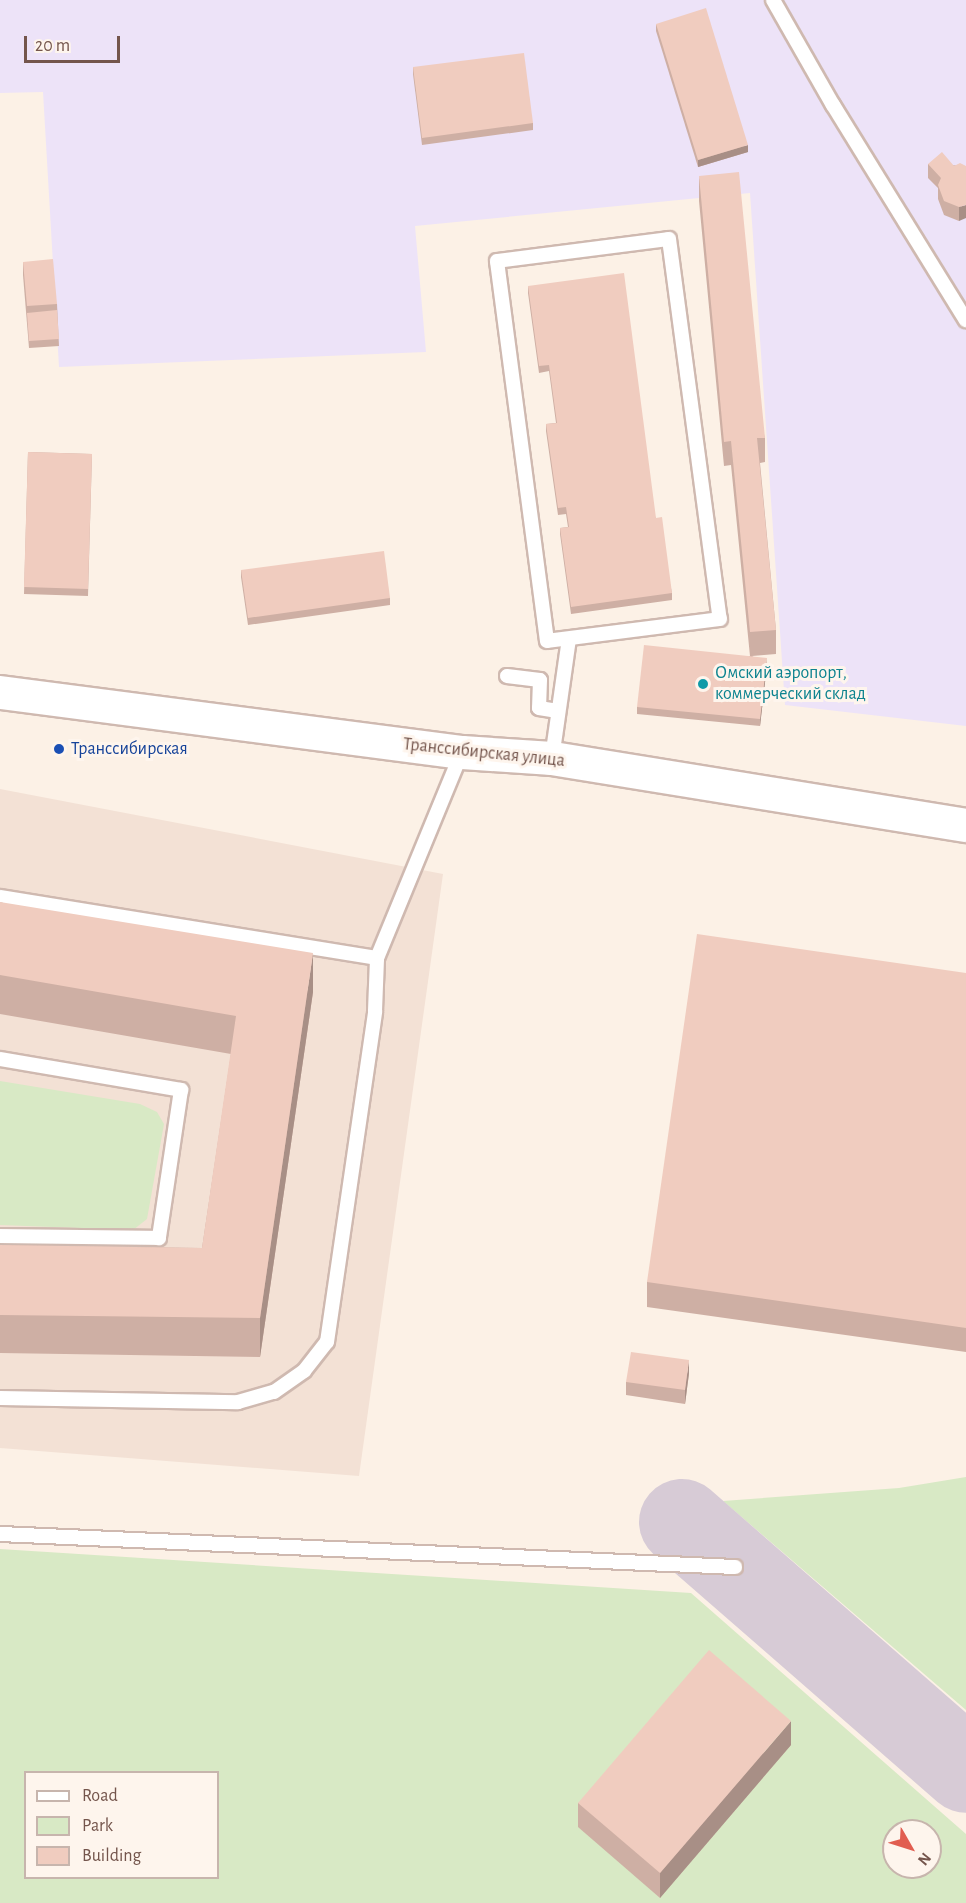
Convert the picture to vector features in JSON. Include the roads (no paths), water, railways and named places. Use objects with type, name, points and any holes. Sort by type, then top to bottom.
[{"type":"main road","name":"Транссибирская улица","points":[[0,692],[462,752],[552,758],[966,825]]},
{"type":"lane","points":[[773,0],[833,105],[966,320]]},
{"type":"lane","points":[[669,238],[720,619],[569,639],[548,642],[497,261],[669,238]]},
{"type":"lane","points":[[552,758],[569,639]]},
{"type":"lane","points":[[507,676],[540,680],[539,708],[558,711]]},
{"type":"lane","points":[[0,1398],[238,1402],[274,1392],[304,1371],[327,1342],[375,1011],[377,958],[462,752]]},
{"type":"lane","points":[[0,897],[377,958]]},
{"type":"lane","points":[[0,1059],[181,1090],[159,1238],[0,1236]]},
{"type":"lane","points":[[0,1534],[735,1568]]},
{"type":"place","name":"Омский аэропорт, коммерческий склад","points":[[703,684]]},
{"type":"place","name":"Транссибирская","points":[[59,749]]}]
